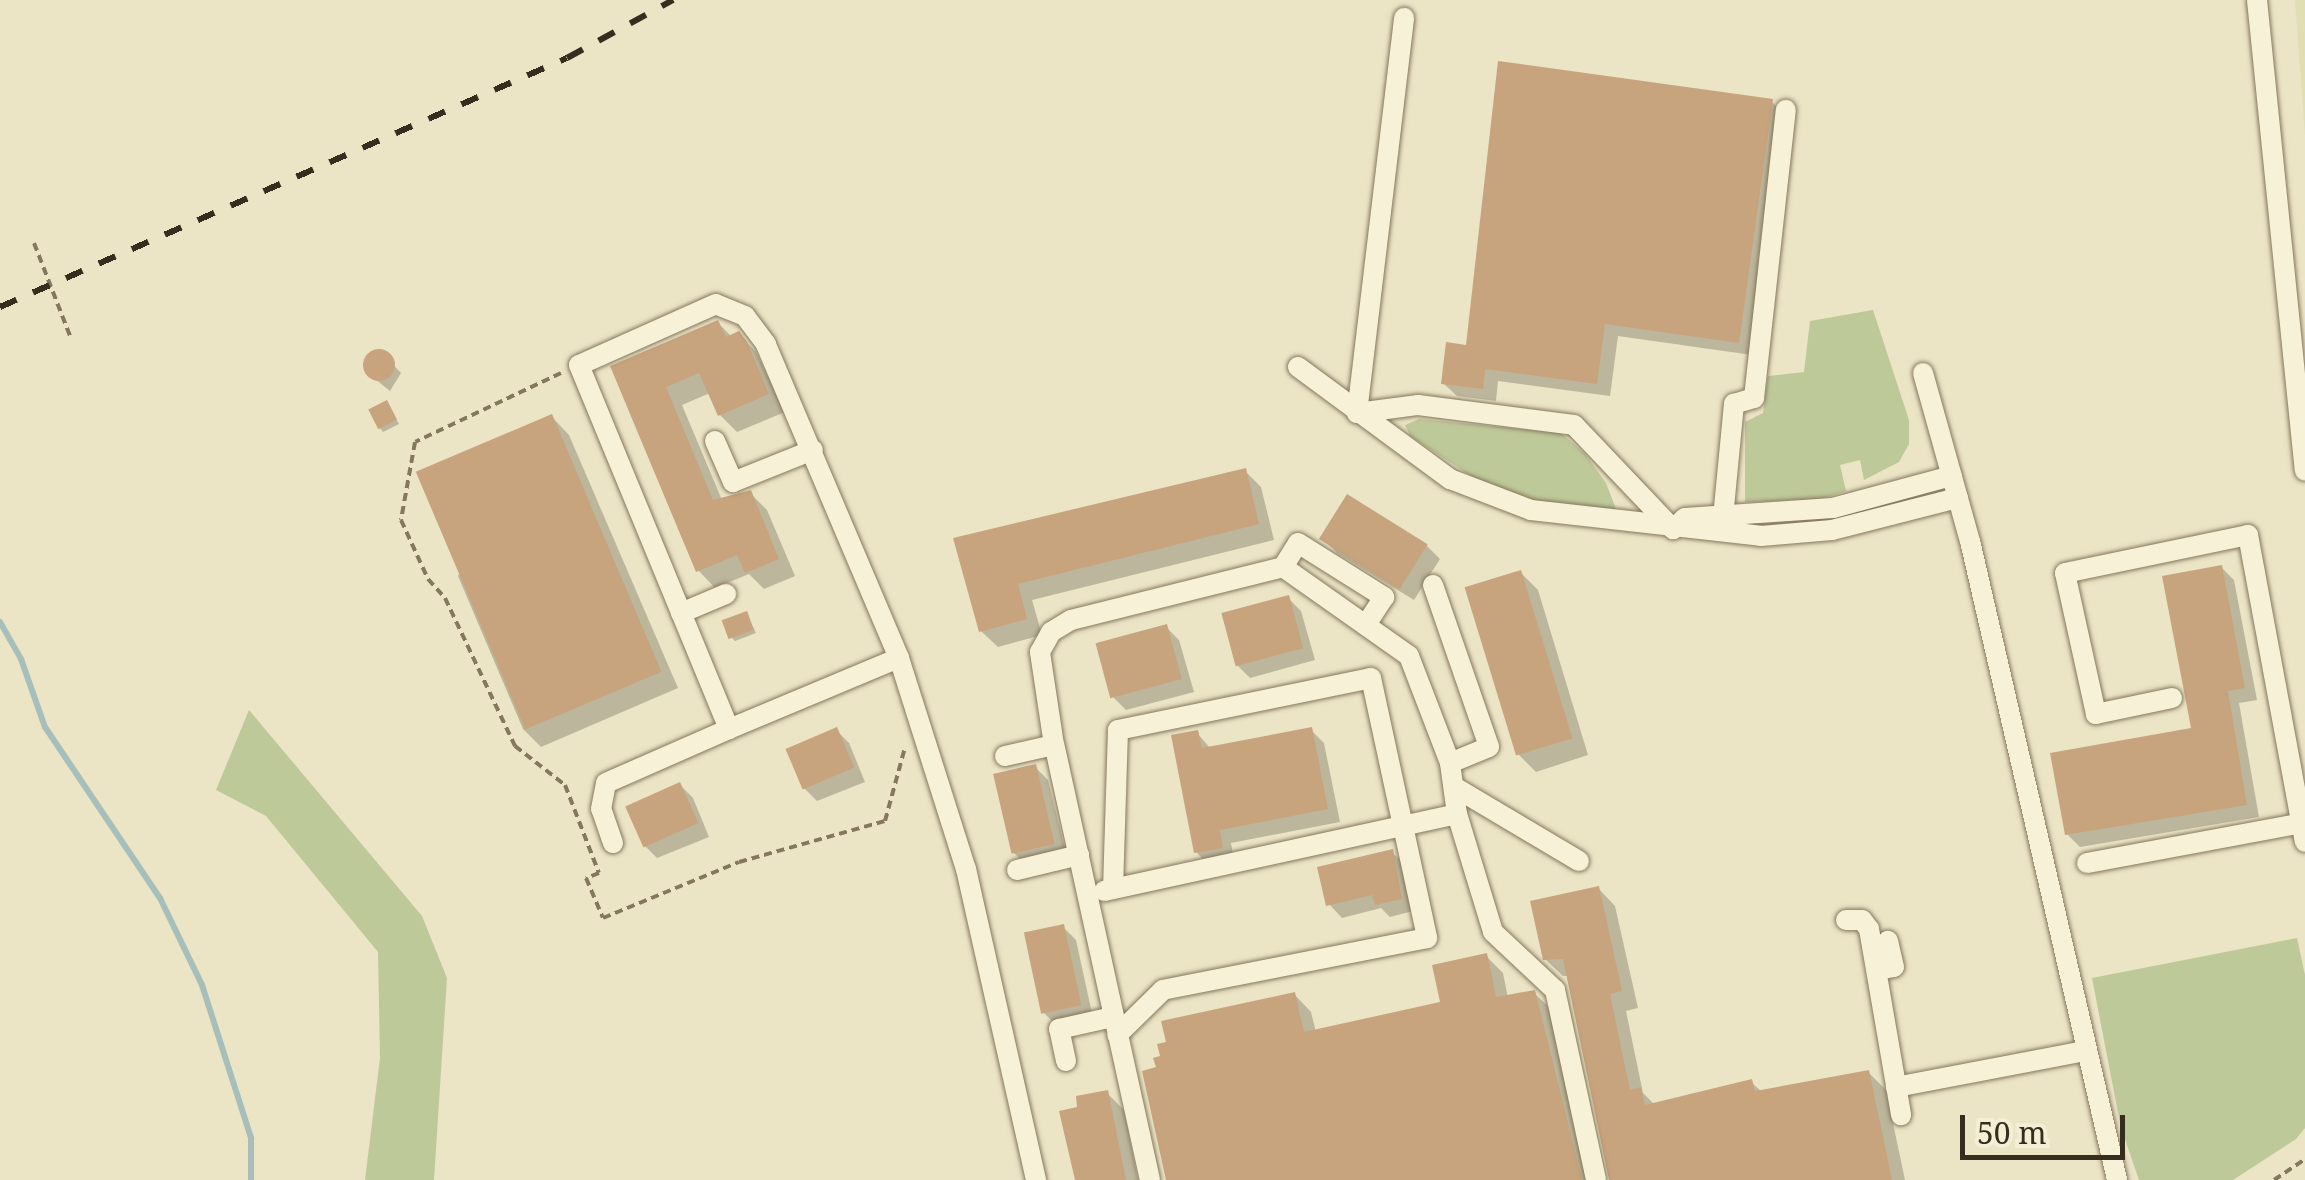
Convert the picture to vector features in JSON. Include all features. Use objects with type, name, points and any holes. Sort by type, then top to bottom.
[{"type":"street","points":[[2256,0],[2305,472]]},
{"type":"street","points":[[1357,413],[1404,18]]},
{"type":"street","points":[[1723,518],[1734,404],[1754,398],[1786,110]]},
{"type":"street","points":[[729,729],[579,365],[716,304],[745,316],[766,344],[899,658],[966,869],[1036,1180]]},
{"type":"street","points":[[1298,367],[1450,479],[1530,510],[1761,536],[1832,530],[1958,498]]},
{"type":"street","points":[[1923,373],[1958,498],[2117,1180]]},
{"type":"street","points":[[1357,413],[1418,405],[1574,425],[1672,529]]},
{"type":"street","points":[[715,442],[733,482],[813,450]]},
{"type":"street","points":[[1672,529],[1685,518],[1833,508],[1952,476]]},
{"type":"street","points":[[2087,863],[2303,832],[2248,535],[2065,573],[2096,714],[2172,698]]},
{"type":"street","points":[[1150,1180],[1054,745],[1040,652],[1050,632],[1071,620],[1283,567],[1298,543],[1384,597],[1366,625]]},
{"type":"street","points":[[1283,567],[1409,656],[1450,763],[1457,814],[1492,932],[1556,990],[1596,1180]]},
{"type":"street","points":[[1433,585],[1489,748],[1450,763]]},
{"type":"street","points":[[681,613],[726,594]]},
{"type":"street","points":[[613,843],[601,810],[606,783],[899,658]]},
{"type":"street","points":[[1066,1061],[1060,1029],[1115,1026],[1163,990],[1427,938],[1371,678],[1118,730],[1112,889]]},
{"type":"street","points":[[1005,756],[1054,745]]},
{"type":"street","points":[[1456,788],[1579,861]]},
{"type":"street","points":[[1088,895],[1457,814]]},
{"type":"street","points":[[1017,870],[1079,855]]},
{"type":"street","points":[[1846,920],[1862,920],[1869,928],[1869,980],[1882,1018],[1901,1115]]},
{"type":"street","points":[[1868,971],[1894,967],[1888,941]]},
{"type":"street","points":[[1896,1088],[2084,1051]]},
{"type":"path","points":[[34,242],[70,336]]},
{"type":"path","points":[[579,365],[415,442],[401,520],[428,578],[445,598],[514,746],[564,785],[599,874],[586,878],[603,918],[739,862],[885,821],[904,751]]},
{"type":"path","points":[[2274,1180],[2305,1159]]},
{"type":"shaded area","points":[[2295,0],[2305,0],[2305,135]]},
{"type":"green space","points":[[1873,310],[1909,420],[1909,444],[1899,462],[1864,480],[1860,460],[1840,465],[1846,491],[1817,500],[1745,502],[1745,422],[1763,413],[1768,376],[1804,372],[1810,321]]},
{"type":"green space","points":[[1419,419],[1561,433],[1585,454],[1606,483],[1616,509],[1602,513],[1522,498],[1477,480],[1410,436],[1405,425]]},
{"type":"green space","points":[[249,710],[422,916],[447,978],[434,1180],[365,1180],[380,1058],[378,952],[266,816],[216,790]]},
{"type":"green space","points":[[2297,938],[2305,975],[2305,1128],[2296,1139],[2233,1180],[2139,1180],[2121,1128],[2092,978]]},
{"type":"building","points":[[1498,61],[1773,99],[1739,343],[1605,324],[1597,384],[1485,369],[1483,389],[1441,384],[1446,342],[1466,345]]},
{"type":"building","points":[[718,320],[726,337],[739,331],[747,342],[769,394],[718,416],[699,373],[666,387],[713,500],[751,490],[779,559],[745,573],[737,555],[696,572],[610,366]]},
{"type":"building","points":[[379,349],[390,354],[395,365],[390,376],[379,381],[368,376],[363,365],[368,354]]},
{"type":"building","points":[[387,400],[397,420],[378,429],[368,410]]},
{"type":"building","points":[[552,414],[661,672],[525,730],[416,472]]},
{"type":"building","points":[[1246,468],[1259,524],[1018,584],[1027,619],[979,632],[953,538]]},
{"type":"building","points":[[1347,494],[1428,544],[1399,589],[1319,539]]},
{"type":"building","points":[[2222,565],[2245,688],[2228,691],[2247,805],[2065,835],[2050,753],[2191,728],[2162,576]]},
{"type":"building","points":[[1521,570],[1572,738],[1516,756],[1465,587]]},
{"type":"building","points":[[1289,595],[1303,648],[1236,666],[1221,613]]},
{"type":"building","points":[[747,611],[754,630],[728,639],[722,620]]},
{"type":"building","points":[[1167,624],[1182,679],[1110,698],[1096,643]]},
{"type":"building","points":[[837,727],[854,768],[803,789],[785,749]]},
{"type":"building","points":[[1312,727],[1328,809],[1220,830],[1223,848],[1194,853],[1171,735],[1198,730],[1202,748]]},
{"type":"building","points":[[1036,764],[1054,844],[1012,854],[993,774]]},
{"type":"building","points":[[680,782],[698,823],[643,848],[625,806]]},
{"type":"building","points":[[1393,849],[1402,899],[1375,905],[1372,895],[1326,906],[1317,867]]},
{"type":"building","points":[[1599,886],[1622,991],[1610,994],[1630,1090],[1641,1087],[1645,1105],[1752,1079],[1755,1091],[1869,1070],[1892,1180],[1609,1180],[1563,959],[1543,960],[1530,901]]},
{"type":"building","points":[[1064,924],[1081,1005],[1041,1014],[1024,933]]},
{"type":"building","points":[[1487,953],[1496,997],[1535,990],[1582,1180],[1166,1180],[1142,1071],[1156,1067],[1153,1058],[1160,1056],[1157,1044],[1166,1042],[1161,1021],[1295,992],[1304,1032],[1440,1002],[1432,965]]},
{"type":"building","points":[[1108,1090],[1126,1180],[1075,1180],[1059,1111],[1077,1107],[1076,1096]]},
{"type":"waterway","points":[[0,622],[21,659],[45,727],[160,898],[202,985],[251,1138],[251,1180]]},
{"type":"railway","points":[[0,307],[567,58],[673,0]]}]
